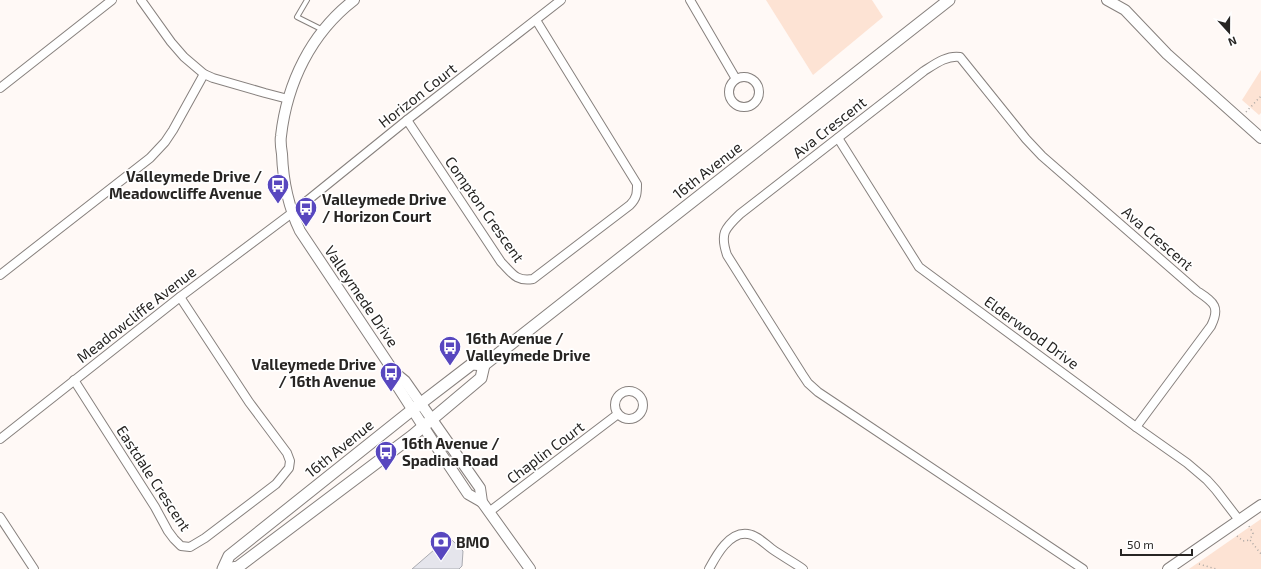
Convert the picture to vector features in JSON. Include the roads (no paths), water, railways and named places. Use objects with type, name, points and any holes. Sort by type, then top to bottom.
[{"type":"main road","name":"16th Avenue","points":[[223,569],[229,556],[412,410],[472,364],[484,364],[949,0]]},
{"type":"main road","name":"16th Avenue","points":[[226,569],[238,567],[412,436],[481,378],[484,364]]},
{"type":"street","points":[[0,88],[112,0]]},
{"type":"street","points":[[141,0],[171,42],[184,57],[204,74],[213,78],[288,99]]},
{"type":"street","name":"Valleymede Drive","points":[[354,0],[340,11],[323,30],[298,69],[288,99],[281,137],[282,165],[286,192],[292,213],[300,231],[394,372],[405,381],[480,488],[482,502]]},
{"type":"street","name":"Horizon Court","points":[[292,213],[407,120],[561,0]]},
{"type":"street","points":[[690,0],[736,79]]},
{"type":"street","points":[[1107,0],[1125,10],[1167,54],[1261,138]]},
{"type":"street","points":[[1122,0],[1125,10]]},
{"type":"street","name":"Compton Crescent","points":[[407,120],[502,262],[514,276],[525,280],[533,279],[630,205],[635,200],[637,184],[536,20]]},
{"type":"street","name":"Ava Crescent","points":[[1082,569],[818,392],[808,383],[727,255],[723,243],[724,234],[730,224],[763,196],[924,71],[945,59],[954,56],[960,57],[968,64],[1026,139],[1042,156],[1197,291],[1207,298],[1214,306],[1216,311],[1211,326],[1136,427]]},
{"type":"street","points":[[0,275],[150,158],[165,142],[173,130],[204,74]]},
{"type":"street","name":"Elderwood Drive","points":[[838,138],[919,267],[1187,463],[1207,480],[1239,520]]},
{"type":"street","name":"Meadowcliffe Avenue","points":[[0,439],[180,297],[292,213]]},
{"type":"street","name":"Eastdale Crescent","points":[[74,380],[155,507],[168,531],[181,546],[190,547],[205,538],[276,484],[289,468],[290,461],[287,453],[249,402],[180,297]]},
{"type":"street","name":"Valleymede Drive","points":[[394,372],[396,384],[468,494],[482,502]]},
{"type":"street","name":"Chaplin Court","points":[[489,512],[618,414]]},
{"type":"street","points":[[482,502],[530,569]]},
{"type":"street","points":[[1168,569],[1261,505]]},
{"type":"street","points":[[0,517],[34,569]]},
{"type":"street","points":[[709,569],[718,553],[728,542],[740,534],[749,534],[758,538],[772,550],[803,569]]},
{"type":"lane","points":[[308,0],[297,17],[323,30]]},
{"type":"place","name":"Valleymede Drive / Meadowcliffe Avenue","points":[[278,204]]},
{"type":"place","name":"Valleymede Drive / Horizon Court","points":[[306,228]]},
{"type":"place","name":"16th Avenue / Valleymede Drive","points":[[450,366]]},
{"type":"place","name":"Valleymede Drive / 16th Avenue","points":[[391,392]]},
{"type":"place","name":"16th Avenue / Spadina Road","points":[[386,472]]},
{"type":"place","name":"BMO","points":[[441,562]]}]
